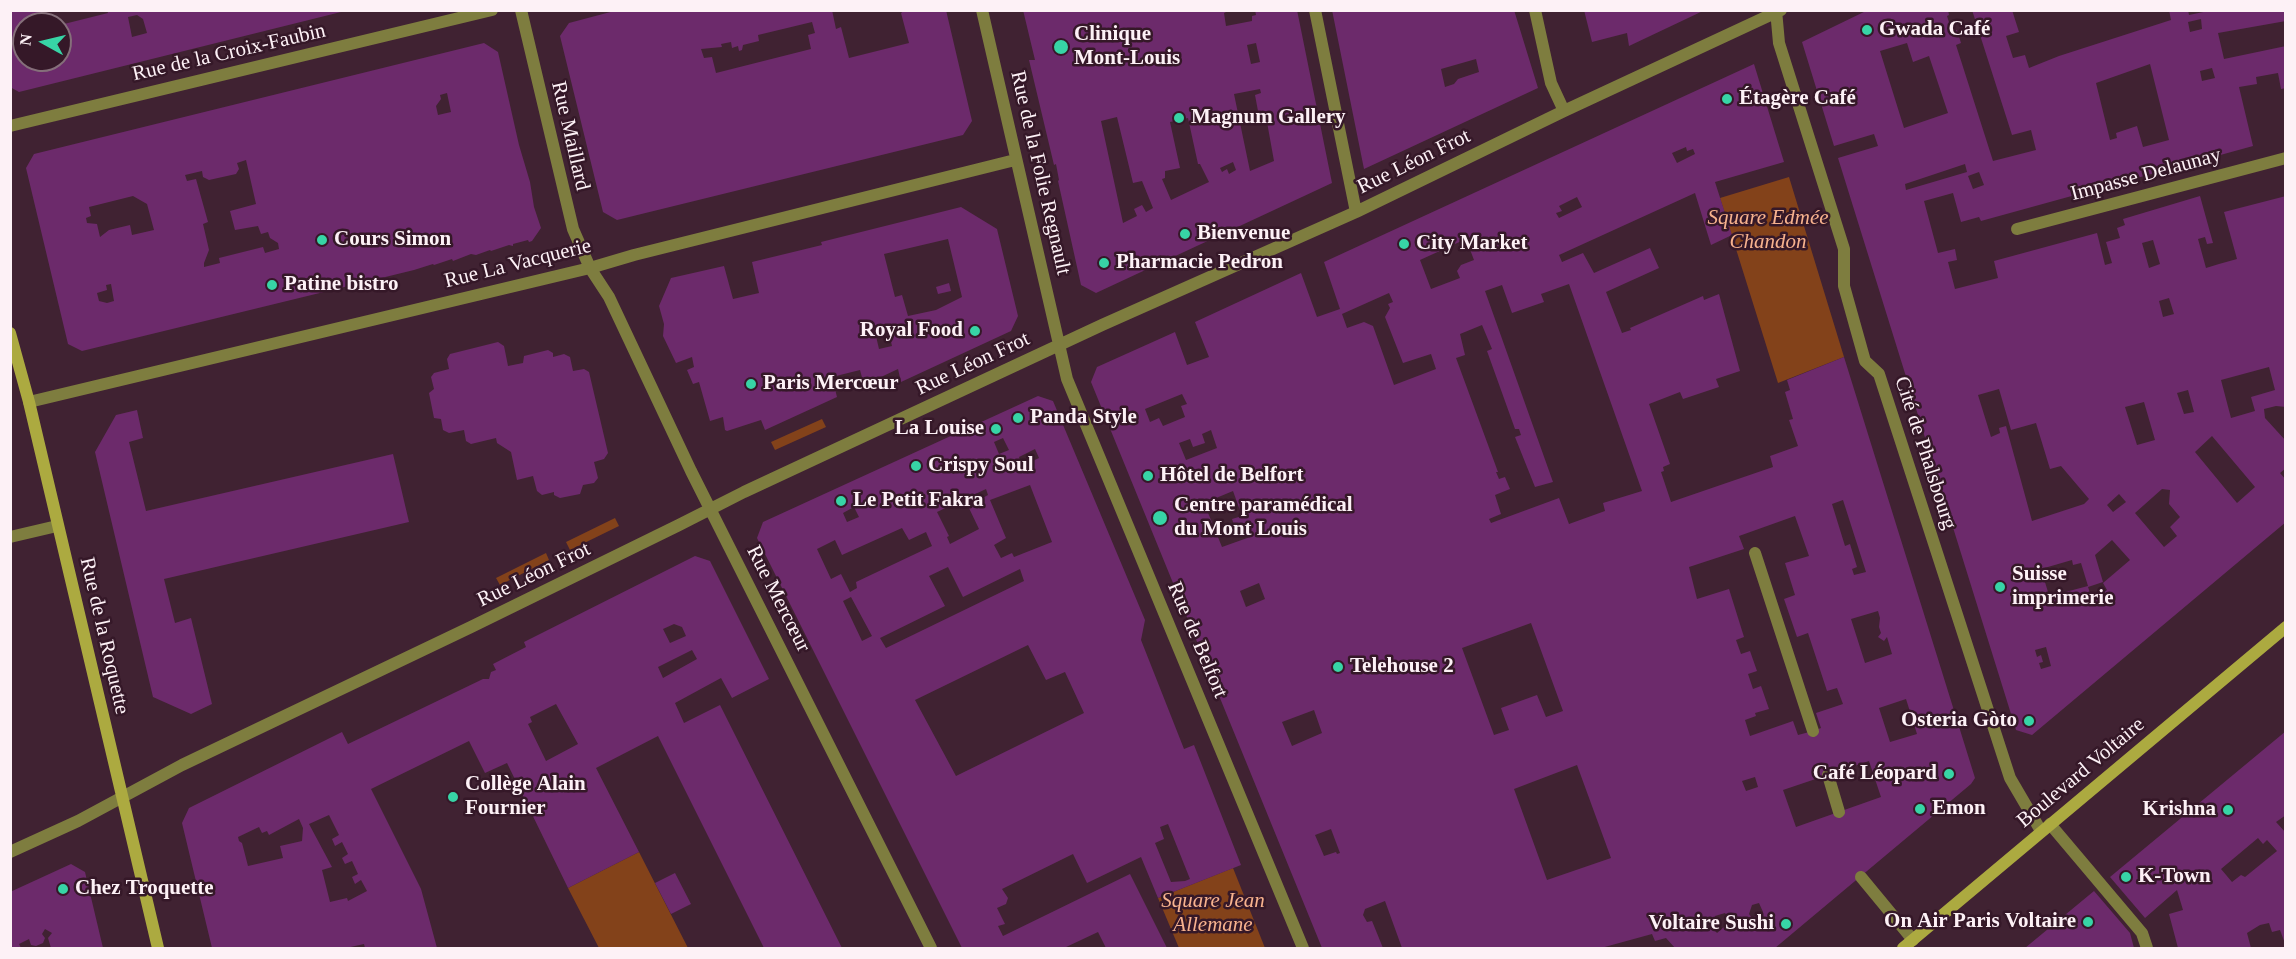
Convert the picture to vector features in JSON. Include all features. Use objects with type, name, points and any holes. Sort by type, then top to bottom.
[{"type":"street","name":"Rue de la Croix-Faubin","points":[[10,126],[492,10]]},
{"type":"street","name":"Rue Maillard","points":[[520,10],[573,228],[590,268]]},
{"type":"street","name":"Rue de la Folie Regnault","points":[[982,10],[1060,345]]},
{"type":"street","points":[[1315,10],[1356,212]]},
{"type":"street","points":[[1535,10],[1551,82],[1564,111]]},
{"type":"street","name":"Rue Léon Frot","points":[[10,852],[182,765],[471,627],[744,492],[1060,345],[1356,212],[1778,11]]},
{"type":"street","name":"Cité de Phalsbourg","points":[[1778,11],[1779,43],[1844,249],[1844,286],[1865,361],[1879,374],[2010,778],[2046,828],[2142,933],[2147,948]]},
{"type":"street","name":"Impasse Delaunay","points":[[2017,229],[2286,158]]},
{"type":"street","name":"Rue La Vacquerie","points":[[29,402],[590,268],[1016,160]]},
{"type":"street","name":"Rue Mercœur","points":[[590,268],[609,297],[691,471],[712,508],[931,948]]},
{"type":"street","name":"Rue de la Roquette","points":[[10,333],[29,402],[158,948]]},
{"type":"street","name":"Rue de Belfort","points":[[1060,345],[1068,379],[1303,948]]},
{"type":"street","points":[[10,537],[57,526]]},
{"type":"street","points":[[1755,553],[1813,731]]},
{"type":"street","name":"Boulevard Voltaire","points":[[1902,948],[2286,627]]},
{"type":"street","points":[[1828,775],[1839,812]]},
{"type":"street","points":[[1861,877],[1913,940]]},
{"type":"green space","name":"Square Edmée Chandon","points":[[1789,177],[1844,357],[1778,383],[1720,198]]},
{"type":"green space","points":[[822,419],[826,427],[775,450],[771,442]]},
{"type":"green space","points":[[615,518],[619,526],[570,550],[566,542]]},
{"type":"green space","points":[[546,553],[549,560],[500,585],[496,578]]},
{"type":"green space","points":[[639,852],[688,948],[599,948],[568,888]]},
{"type":"green space","name":"Square Jean Allemane","points":[[1233,868],[1265,948],[1179,948],[1158,898]]},
{"type":"building","points":[[10,10],[42,10],[43,12],[12,12],[12,72],[72,72],[72,22],[108,13],[107,10],[345,11],[19,92],[10,87]],"holes":[[[137,15],[143,19],[147,33],[132,37],[128,17]]]},
{"type":"building","points":[[618,10],[832,10],[836,29],[841,27],[849,58],[909,43],[901,13],[905,10],[946,10],[972,121],[963,135],[617,220],[603,212],[560,36],[569,23]],"holes":[[[812,22],[815,33],[808,35],[811,49],[716,73],[712,57],[704,58],[701,49],[722,47],[721,44],[731,42],[732,48],[738,46],[739,51],[742,50],[743,45],[759,41],[758,35]]]},
{"type":"building","points":[[1023,10],[1230,10],[1224,13],[1226,26],[1252,21],[1252,16],[1256,15],[1255,10],[1297,10],[1332,183],[1096,293],[1081,285],[1056,164],[1054,165],[1029,60],[1035,60]],"holes":[[[1256,43],[1260,62],[1251,64],[1247,45]],[[1260,89],[1261,93],[1255,95],[1258,111],[1265,111],[1274,161],[1250,171],[1234,94]],[[1117,117],[1133,183],[1142,181],[1153,208],[1146,212],[1142,205],[1134,209],[1137,216],[1123,223],[1101,121]],[[1188,118],[1198,164],[1209,182],[1171,200],[1162,179],[1165,178],[1165,171],[1180,168],[1170,122]],[[1233,162],[1236,170],[1229,174],[1227,169],[1222,172],[1220,168]]]},
{"type":"building","points":[[1332,10],[1514,10],[1538,88],[1364,169]],"holes":[[[1476,59],[1479,72],[1458,79],[1454,84],[1445,87],[1441,69]]]},
{"type":"building","points":[[1584,10],[1705,10],[1629,46],[1627,33],[1592,42]]},
{"type":"building","points":[[1868,10],[1948,10],[1949,15],[1947,16],[1952,32],[1957,30],[1961,43],[1956,45],[1993,161],[2036,150],[2031,130],[2012,135],[1972,10],[2012,10],[2019,32],[2006,36],[2013,58],[2025,55],[2029,68],[2171,20],[2169,10],[2188,10],[2189,15],[2213,10],[2286,10],[2286,21],[2218,33],[2224,59],[2286,46],[2286,88],[2281,89],[2278,73],[2256,77],[2257,84],[2239,87],[2253,146],[1981,221],[1979,217],[1961,222],[1953,193],[1924,201],[1938,253],[1955,249],[1957,260],[1948,262],[1955,289],[1998,278],[1994,261],[2097,233],[2105,265],[2112,263],[2106,242],[2120,238],[2117,228],[2125,225],[2123,219],[2200,196],[2213,243],[2207,244],[2205,237],[2198,239],[2206,268],[2237,259],[2224,212],[2286,196],[2286,407],[2276,406],[2264,409],[2265,418],[2286,441],[2286,468],[2280,473],[2286,480],[2286,522],[2032,735],[2016,730],[1838,158],[1878,146],[1874,134],[1834,146],[1802,42]],"holes":[[[2201,19],[2202,29],[2190,32],[2188,22]],[[1907,43],[1913,62],[1929,56],[1948,113],[1904,128],[1880,51]],[[2150,64],[2169,140],[2143,147],[2137,126],[2116,133],[2117,138],[2110,140],[2096,83]],[[2212,68],[2215,78],[2202,81],[2200,71]],[[1965,164],[1967,172],[1906,190],[1905,184]],[[1979,172],[1984,185],[1973,189],[1968,176]],[[2153,240],[2160,264],[2149,268],[2142,243]],[[2169,298],[2174,314],[2163,317],[2159,301]],[[2269,367],[2275,390],[2251,397],[2255,411],[2231,418],[2221,380]],[[1999,389],[2011,430],[2036,423],[2050,469],[2061,466],[2089,499],[2084,504],[2032,521],[2006,426],[1999,428],[2000,433],[1991,437],[1978,395]],[[2188,390],[2194,412],[2184,414],[2177,393]],[[2144,402],[2155,440],[2137,445],[2125,407]],[[2212,436],[2255,487],[2237,503],[2195,452]],[[2162,489],[2170,490],[2169,504],[2180,517],[2170,527],[2177,536],[2164,547],[2135,513]],[[2119,494],[2126,502],[2113,512],[2107,505]],[[2112,540],[2130,560],[2103,583],[2107,590],[2093,602],[2088,587],[2103,582],[2095,555]],[[2072,560],[2073,565],[2081,563],[2088,586],[2054,595],[2048,592],[2041,569]],[[2046,647],[2051,666],[2041,669],[2039,663],[2043,662],[2041,655],[2037,657],[2035,650]]]},
{"type":"building","points":[[484,43],[498,52],[534,207],[541,228],[529,242],[528,240],[513,244],[513,246],[509,245],[476,255],[471,254],[453,261],[452,259],[82,351],[68,344],[26,168],[34,154]],"holes":[[[447,93],[451,112],[438,115],[436,106],[441,99],[440,95]],[[246,160],[256,204],[230,211],[235,230],[258,226],[261,234],[268,232],[270,238],[278,243],[279,249],[265,253],[263,247],[219,258],[220,263],[204,267],[209,250],[203,224],[208,222],[196,179],[187,181],[185,175],[202,171],[203,177],[209,180],[236,174],[239,169],[237,163]],[[133,196],[147,204],[154,230],[132,235],[130,225],[109,230],[100,237],[97,224],[87,223],[86,218],[91,216],[89,207]],[[111,284],[114,301],[107,303],[99,301],[97,293],[107,290],[106,285]]]},
{"type":"building","points":[[1754,64],[1784,162],[1715,182],[1732,235],[1711,245],[1695,193],[1559,255],[1562,262],[1583,253],[1594,273],[1650,248],[1659,268],[1606,292],[1622,333],[1703,296],[1704,300],[1719,294],[1740,371],[1716,379],[1719,387],[1683,399],[1680,392],[1649,404],[1670,464],[1663,467],[1664,471],[1661,472],[1671,502],[1773,467],[1770,456],[1798,446],[1789,420],[1793,419],[1785,392],[1790,390],[1787,380],[1844,357],[1975,778],[1971,784],[1775,948],[1675,948],[1666,938],[1655,941],[1652,934],[1601,948],[1402,948],[1385,901],[1365,909],[1363,915],[1367,922],[1372,921],[1383,948],[1322,948],[1091,382],[1097,367],[1175,332],[1187,365],[1209,357],[1195,322],[1301,273],[1317,317],[1340,309],[1324,262]],"holes":[[[1686,147],[1687,151],[1693,149],[1695,154],[1677,163],[1672,153]],[[1577,197],[1582,207],[1559,218],[1556,213],[1562,211],[1559,206]],[[1466,239],[1474,260],[1461,265],[1457,271],[1460,278],[1431,289],[1420,260]],[[1569,284],[1642,491],[1603,503],[1605,511],[1569,524],[1559,498],[1491,523],[1489,519],[1501,514],[1495,495],[1510,489],[1505,477],[1499,479],[1496,472],[1498,472],[1456,358],[1465,355],[1460,334],[1482,325],[1492,349],[1487,351],[1515,429],[1519,429],[1521,435],[1515,437],[1535,487],[1553,482],[1485,291],[1502,285],[1512,313],[1544,302],[1541,294]],[[1389,293],[1393,302],[1388,304],[1390,308],[1385,317],[1403,363],[1431,354],[1436,369],[1394,385],[1373,326],[1364,322],[1347,328],[1342,314]],[[1182,394],[1187,404],[1181,406],[1185,417],[1163,426],[1159,418],[1150,422],[1145,409]],[[1211,430],[1217,448],[1186,460],[1179,443],[1190,439],[1193,447],[1205,443],[1202,434]],[[1233,491],[1242,516],[1232,519],[1237,534],[1248,530],[1250,537],[1222,547],[1204,503]],[[1843,500],[1866,572],[1854,575],[1852,569],[1857,567],[1850,544],[1845,546],[1832,504]],[[1795,516],[1809,556],[1785,563],[1795,595],[1784,599],[1797,637],[1808,633],[1827,691],[1837,688],[1843,704],[1816,713],[1821,728],[1813,731],[1798,735],[1793,721],[1750,736],[1745,720],[1756,716],[1755,713],[1769,709],[1761,686],[1753,689],[1748,674],[1757,671],[1750,651],[1741,654],[1736,640],[1744,637],[1729,589],[1697,599],[1689,567],[1744,549],[1739,536]],[[1259,583],[1265,599],[1246,607],[1240,591]],[[1878,611],[1881,633],[1878,637],[1884,641],[1887,637],[1892,654],[1865,663],[1851,619]],[[1531,623],[1563,711],[1546,717],[1537,695],[1501,708],[1509,730],[1494,735],[1462,648]],[[1906,699],[1917,734],[1890,742],[1879,708]],[[1314,710],[1322,733],[1292,746],[1282,722]],[[1869,761],[1881,797],[1796,827],[1783,790]],[[1577,765],[1611,858],[1547,880],[1514,789]],[[1755,777],[1758,787],[1746,791],[1742,781]],[[1331,829],[1340,853],[1324,856],[1315,835]],[[1759,903],[1763,912],[1752,918],[1749,914],[1752,905]],[[1725,913],[1731,921],[1717,933],[1709,924],[1716,919],[1715,916]]]},
{"type":"building","points":[[961,207],[997,229],[1018,316],[1011,331],[901,382],[898,369],[864,385],[860,370],[832,377],[837,397],[765,430],[761,420],[725,430],[723,417],[710,421],[699,382],[693,384],[687,370],[694,367],[692,357],[676,363],[663,336],[664,324],[659,306],[671,278],[724,266],[733,299],[759,293],[752,262],[822,245],[821,242]],"holes":[[[948,239],[962,297],[936,310],[908,316],[902,295],[895,297],[884,254]],[[888,329],[892,346],[879,349],[875,332]]]},
{"type":"building","points":[[949,283],[951,291],[938,294],[936,287]]},
{"type":"building","points":[[498,342],[504,346],[508,366],[523,363],[524,356],[548,350],[553,353],[553,357],[564,354],[570,357],[573,371],[584,369],[589,372],[608,453],[604,459],[594,462],[598,478],[594,483],[583,485],[580,494],[560,498],[554,495],[554,492],[542,495],[537,491],[533,476],[517,480],[511,452],[497,443],[496,438],[471,444],[466,441],[464,430],[449,433],[443,430],[441,419],[434,418],[429,393],[434,389],[431,377],[434,373],[449,369],[447,359],[450,354]]},
{"type":"building","points":[[1038,396],[1053,401],[1145,620],[1141,640],[1184,749],[1194,745],[1241,865],[1158,898],[1141,857],[1087,883],[1073,854],[1002,889],[1008,898],[1006,904],[997,908],[1005,924],[998,926],[1003,936],[1130,874],[1167,948],[1106,948],[1098,932],[1064,948],[962,948],[757,538],[763,522]],"holes":[[[1003,438],[1009,450],[999,454],[994,442]],[[1035,449],[1039,458],[1022,466],[1019,457]],[[958,459],[963,469],[953,474],[948,464]],[[1030,485],[1052,542],[1014,557],[1012,553],[1001,558],[994,545],[1006,538],[990,500]],[[986,489],[988,495],[968,506],[979,529],[950,544],[947,537],[949,536],[937,512]],[[854,507],[859,517],[847,522],[843,513]],[[902,528],[909,540],[926,532],[932,546],[856,582],[857,588],[850,592],[841,574],[831,579],[817,549],[835,540],[842,555]],[[948,567],[963,597],[1020,569],[1024,581],[886,648],[880,638],[945,606],[929,576]],[[851,597],[872,636],[862,641],[843,601]],[[1028,645],[1046,680],[1065,672],[1084,713],[956,776],[915,700]],[[1168,824],[1190,879],[1171,882],[1155,843],[1164,839],[1160,827]]]},
{"type":"building","points":[[137,410],[143,438],[129,442],[146,511],[393,454],[409,522],[164,579],[175,623],[191,618],[212,704],[191,714],[153,697],[95,452],[116,415]]},
{"type":"building","points":[[695,556],[710,561],[769,679],[732,698],[721,678],[675,703],[684,723],[720,705],[842,948],[764,948],[658,736],[596,768],[639,852],[568,888],[507,763],[485,773],[469,741],[371,789],[421,889],[437,948],[365,948],[364,944],[346,948],[212,948],[182,823],[189,808],[342,732],[348,744],[483,679],[489,679],[491,672],[496,670],[493,664],[526,647],[524,642]],"holes":[[[674,624],[682,627],[686,636],[670,643],[663,629]],[[692,650],[697,659],[663,678],[658,667]],[[556,704],[578,744],[546,761],[528,724],[532,722],[530,717]],[[329,815],[339,835],[332,839],[335,846],[342,842],[348,854],[342,858],[345,864],[352,861],[358,874],[352,877],[355,884],[361,880],[367,891],[348,901],[347,898],[330,902],[322,870],[332,867],[309,824]],[[299,819],[303,828],[302,841],[280,846],[283,858],[248,866],[242,843],[238,837],[259,827],[262,833],[267,831],[269,835]]]},
{"type":"building","points":[[2286,731],[2286,815],[2276,822],[2286,833],[2286,946],[2280,930],[2272,932],[2269,923],[2260,925],[2247,933],[2251,948],[2178,948],[2169,914],[2183,910],[2177,890],[2145,918],[2110,877]],"holes":[[[2258,838],[2263,844],[2267,840],[2277,851],[2245,877],[2241,875],[2232,882],[2221,869]]]},
{"type":"building","points":[[71,864],[85,872],[103,948],[51,948],[48,938],[52,933],[45,929],[42,934],[45,938],[43,943],[36,946],[31,945],[29,939],[19,944],[21,948],[10,948],[10,892]]},
{"type":"building","points":[[675,873],[691,904],[671,914],[655,883]]},
{"type":"building","points":[[2094,891],[2130,933],[2134,948],[2025,948]]},
{"type":"place","name":"Gwada Café","points":[[1867,30]]},
{"type":"place","name":"Clinique Mont-Louis","points":[[1061,47]]},
{"type":"place","name":"Étagère Café","points":[[1727,99]]},
{"type":"place","name":"Magnum Gallery","points":[[1179,118]]},
{"type":"place","name":"Bienvenue","points":[[1185,234]]},
{"type":"place","name":"Cours Simon","points":[[322,240]]},
{"type":"place","name":"City Market","points":[[1404,244]]},
{"type":"place","name":"Pharmacie Pedron","points":[[1104,263]]},
{"type":"place","name":"Patine bistro","points":[[272,285]]},
{"type":"place","name":"Royal Food","points":[[975,331]]},
{"type":"place","name":"Paris Mercœur","points":[[751,384]]},
{"type":"place","name":"Panda Style","points":[[1018,418]]},
{"type":"place","name":"La Louise","points":[[996,429]]},
{"type":"place","name":"Crispy Soul","points":[[916,466]]},
{"type":"place","name":"Hôtel de Belfort","points":[[1148,476]]},
{"type":"place","name":"Le Petit Fakra","points":[[841,501]]},
{"type":"place","name":"Centre paramédical du Mont Louis","points":[[1160,518]]},
{"type":"place","name":"Suisse imprimerie","points":[[2000,587]]},
{"type":"place","name":"Telehouse 2","points":[[1338,667]]},
{"type":"place","name":"Osteria Gòto","points":[[2029,721]]},
{"type":"place","name":"Café Léopard","points":[[1949,774]]},
{"type":"place","name":"Collège Alain Fournier","points":[[453,797]]},
{"type":"place","name":"Emon","points":[[1920,809]]},
{"type":"place","name":"Krishna","points":[[2228,810]]},
{"type":"place","name":"K-Town","points":[[2126,877]]},
{"type":"place","name":"Chez Troquette","points":[[63,889]]},
{"type":"place","name":"On Air Paris Voltaire","points":[[2088,922]]},
{"type":"place","name":"Voltaire Sushi","points":[[1786,924]]}]
